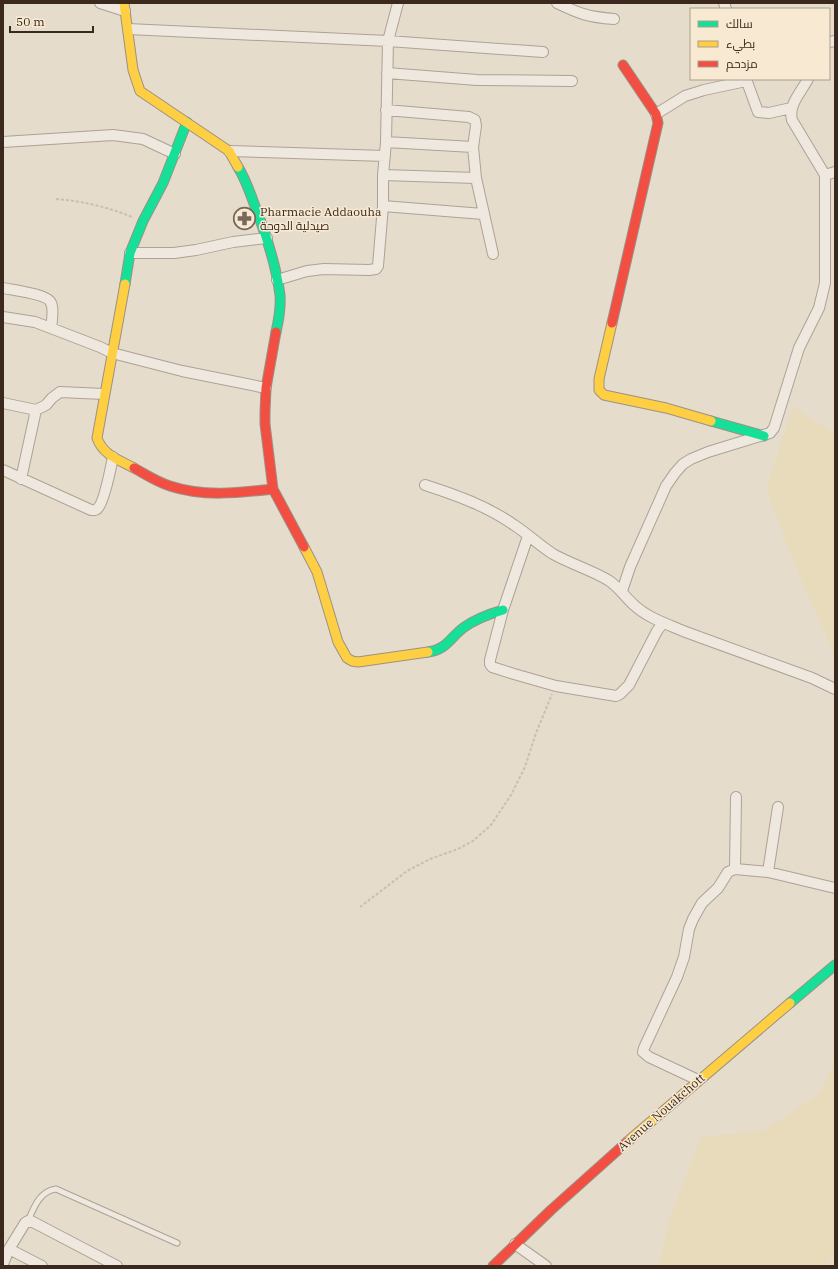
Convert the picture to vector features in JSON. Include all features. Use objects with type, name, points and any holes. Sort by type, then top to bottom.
[{"type":"street","points":[[100,3],[124,7],[133,73],[136,85],[140,91],[228,151],[245,178],[266,238],[280,296],[280,315],[273,343],[266,388],[265,424],[273,489],[317,572],[338,642],[347,658],[358,662],[436,651],[445,646],[457,633],[475,620],[485,615],[503,610]]},
{"type":"street","points":[[277,280],[306,271],[324,269],[369,270],[376,269],[378,266],[386,142],[388,41],[398,3]]},
{"type":"street","points":[[557,3],[590,17],[614,19]]},
{"type":"street","points":[[128,29],[388,41],[542,52]]},
{"type":"street","points":[[623,65],[656,114],[658,123],[600,374],[599,390],[604,395],[666,408],[764,436]]},
{"type":"street","points":[[387,73],[477,80],[572,81]]},
{"type":"street","points":[[656,114],[685,96],[746,80],[758,112],[769,113],[791,108]]},
{"type":"street","points":[[622,591],[630,567],[666,486],[682,464],[691,458],[734,443],[764,436],[770,433],[774,428],[799,348],[819,308],[825,283],[830,174],[792,120],[791,114],[791,108],[807,80]]},
{"type":"street","points":[[386,110],[461,116],[472,118],[476,122],[473,147],[476,178],[492,254]]},
{"type":"street","points":[[187,122],[163,183],[143,221],[130,253],[97,438],[99,445],[104,451],[113,457],[168,485],[200,494],[273,489]]},
{"type":"street","points":[[3,142],[119,136],[143,139],[175,154]]},
{"type":"street","points":[[386,142],[473,147]]},
{"type":"street","points":[[228,151],[385,156]]},
{"type":"street","points":[[383,175],[476,178]]},
{"type":"street","points":[[382,206],[483,214]]},
{"type":"street","points":[[130,253],[174,253],[233,242],[266,238]]},
{"type":"street","points":[[3,288],[38,295],[49,299],[52,303],[51,328]]},
{"type":"street","points":[[3,317],[35,322],[112,353],[182,371],[266,388]]},
{"type":"street","points":[[3,403],[36,410],[46,405],[60,392],[104,394]]},
{"type":"street","points":[[21,479],[36,410]]},
{"type":"street","points":[[3,470],[91,510],[95,510],[98,509],[102,501],[113,457]]},
{"type":"street","points":[[425,486],[459,496],[488,510],[514,525],[542,547],[608,581],[622,591],[635,606],[663,623],[812,678],[835,689]]},
{"type":"street","points":[[528,536],[503,610],[490,660],[492,667],[556,686],[609,695],[620,694],[629,685],[657,631],[663,623]]},
{"type":"street","points":[[736,797],[736,869]]},
{"type":"street","points":[[768,872],[778,807]]},
{"type":"street","points":[[698,1080],[649,1057],[643,1052],[677,977],[684,957],[689,929],[696,912],[702,903],[718,888],[728,872],[736,869],[768,872],[835,888]]},
{"type":"street","name":"Avenue Nouakchott","points":[[493,1266],[548,1213],[698,1080],[762,1024],[835,965]]},
{"type":"street","points":[[3,1264],[9,1249],[25,1223],[31,1221],[117,1266]]},
{"type":"street","points":[[515,1244],[546,1266]]},
{"type":"street","points":[[9,1249],[42,1266]]},
{"type":"lane","points":[[28,1221],[32,1210],[43,1194],[50,1190],[56,1189],[177,1243]]},
{"type":"path","points":[[56,199],[89,203],[124,213],[143,221]]},
{"type":"path","points":[[360,906],[407,871],[430,859],[458,849],[473,841],[491,825],[511,795],[525,768],[536,733],[556,686]]},
{"type":"shaded area","points":[[793,407],[835,434],[835,655],[798,573],[766,489]]},
{"type":"shaded area","points":[[835,1061],[835,1252],[827,1266],[658,1266],[670,1216],[701,1137],[764,1130],[819,1094]]},
{"type":"traffic: fast","points":[[125,284],[130,253],[143,221],[163,183],[187,122]]},
{"type":"traffic: fast","points":[[238,167],[248,188],[271,251],[280,295],[280,314],[276,332]]},
{"type":"traffic: fast","points":[[711,421],[764,436]]},
{"type":"traffic: fast","points":[[428,652],[444,646],[463,628],[472,622],[503,610]]},
{"type":"traffic: fast","points":[[790,1003],[835,965]]},
{"type":"traffic: slow","points":[[124,3],[133,70],[140,91],[229,151],[238,167]]},
{"type":"traffic: slow","points":[[125,284],[97,438],[107,453],[134,468]]},
{"type":"traffic: slow","points":[[612,323],[599,379],[599,390],[604,395],[666,408],[711,421]]},
{"type":"traffic: slow","points":[[304,547],[317,572],[338,642],[347,658],[358,662],[428,652]]},
{"type":"traffic: slow","points":[[627,1142],[790,1003]]},
{"type":"traffic: jam","points":[[612,323],[658,123],[656,114],[623,65]]},
{"type":"traffic: jam","points":[[276,332],[266,388],[265,412],[265,424],[273,489],[304,547]]},
{"type":"traffic: jam","points":[[134,468],[165,484],[195,492],[234,493],[273,489]]},
{"type":"traffic: jam","points":[[493,1266],[551,1210],[627,1142]]},
{"type":"place","name":"Pharmacie Addaouha صيدلية الدوحة","points":[[245,218]]}]
